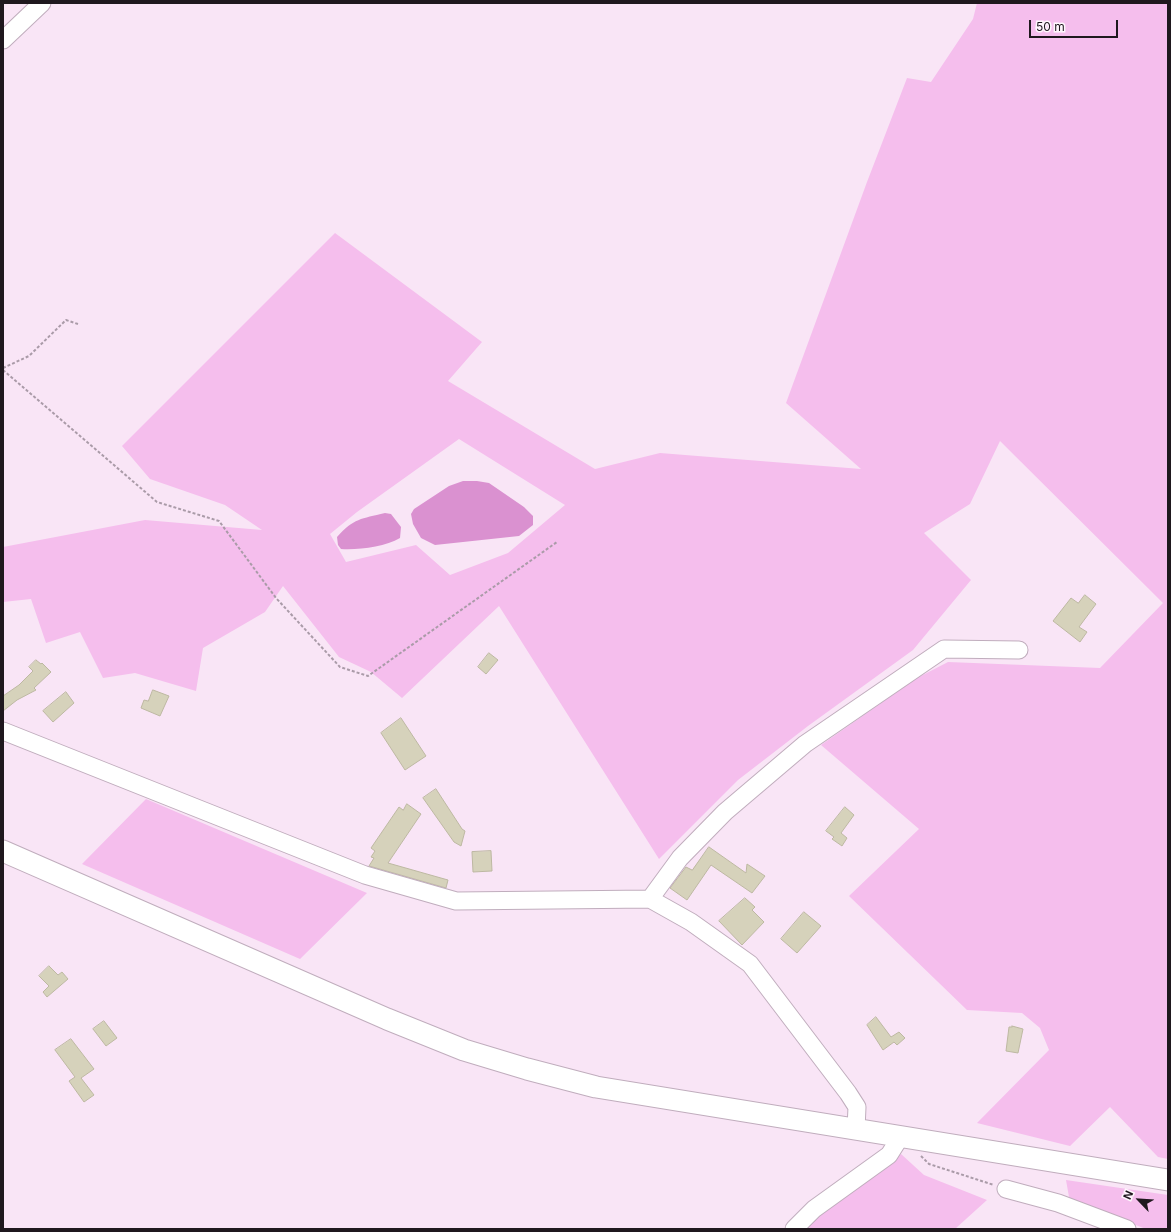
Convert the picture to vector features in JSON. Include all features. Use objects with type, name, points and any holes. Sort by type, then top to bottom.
[{"type":"main road","points":[[3,851],[387,1019],[464,1050],[528,1069],[596,1087],[1168,1180]]},
{"type":"street","points":[[3,40],[42,3]]},
{"type":"street","points":[[650,899],[680,858],[725,812],[805,744],[944,649],[1019,650]]},
{"type":"street","points":[[3,731],[365,875],[456,901],[650,899],[691,922],[750,964],[857,1107],[856,1129]]},
{"type":"street","points":[[794,1229],[814,1209],[889,1155],[901,1136]]},
{"type":"street","points":[[1006,1189],[1058,1196],[1127,1229]]},
{"type":"path","points":[[78,324],[66,320],[29,356],[3,369],[157,502],[219,521],[276,598],[340,666],[368,676],[557,542]]},
{"type":"path","points":[[918,1153],[929,1164],[1006,1189]]},
{"type":"shaded area","points":[[977,3],[1168,3],[1168,1159],[1158,1157],[1110,1107],[1070,1146],[977,1123],[1049,1050],[1040,1028],[1022,1013],[967,1010],[849,896],[919,829],[821,745],[917,678],[948,662],[1100,668],[1163,603],[1000,441],[970,504],[924,533],[971,580],[913,650],[808,726],[738,780],[659,859],[499,606],[402,698],[371,672],[339,657],[283,586],[265,612],[203,648],[196,691],[135,673],[103,678],[80,632],[46,643],[31,599],[3,602],[3,547],[145,520],[262,530],[225,505],[150,479],[122,446],[335,233],[482,342],[448,381],[595,469],[660,453],[861,469],[786,403],[907,78],[931,82],[973,19]],"holes":[[[459,439],[565,505],[508,553],[450,575],[416,545],[346,562],[330,534],[357,512]]]},
{"type":"shaded area","points":[[463,481],[489,483],[524,507],[533,516],[533,525],[519,536],[435,545],[421,538],[413,524],[411,514],[414,509],[449,486]]},
{"type":"shaded area","points":[[385,513],[391,514],[401,527],[400,538],[379,546],[356,549],[341,549],[338,545],[337,537],[348,526],[358,520]]},
{"type":"shaded area","points":[[146,799],[367,893],[300,959],[82,864]]},
{"type":"shaded area","points":[[901,1154],[924,1175],[987,1200],[955,1229],[802,1229]]},
{"type":"shaded area","points":[[1066,1180],[1168,1195],[1168,1229],[1146,1229],[1076,1202],[1069,1197]]},
{"type":"building","points":[[1085,595],[1096,604],[1079,627],[1087,632],[1080,642],[1053,621],[1071,598],[1078,603]]},
{"type":"building","points":[[489,653],[498,660],[486,674],[478,667]]},
{"type":"building","points":[[36,660],[41,664],[42,663],[51,672],[34,688],[36,690],[17,700],[3,711],[3,696],[19,685],[33,671],[29,667]]},
{"type":"building","points":[[153,690],[169,696],[160,716],[141,708],[144,700],[148,701]]},
{"type":"building","points":[[66,692],[74,703],[53,722],[43,711]]},
{"type":"building","points":[[401,718],[426,756],[405,770],[381,733]]},
{"type":"building","points":[[436,789],[462,829],[465,831],[461,846],[454,842],[423,798]]},
{"type":"building","points":[[407,804],[421,814],[388,863],[448,880],[446,888],[369,866],[374,858],[371,857],[375,851],[371,848],[399,807],[403,810]]},
{"type":"building","points":[[845,807],[854,815],[841,833],[847,838],[842,846],[832,839],[834,837],[826,831]]},
{"type":"building","points":[[709,847],[746,873],[747,864],[765,876],[752,893],[711,865],[687,900],[670,888],[686,867],[692,870]]},
{"type":"building","points":[[491,851],[492,871],[473,872],[472,852]]},
{"type":"building","points":[[745,898],[755,907],[752,910],[764,922],[742,945],[719,921]]},
{"type":"building","points":[[804,912],[821,926],[797,953],[781,939]]},
{"type":"building","points":[[49,966],[58,975],[62,972],[68,979],[47,997],[43,992],[49,986],[39,976]]},
{"type":"building","points":[[876,1017],[891,1037],[899,1032],[905,1038],[897,1045],[894,1042],[883,1050],[867,1025]]},
{"type":"building","points":[[104,1021],[117,1038],[106,1046],[93,1029]]},
{"type":"building","points":[[1012,1026],[1023,1029],[1018,1053],[1006,1051],[1009,1027]]},
{"type":"building","points":[[71,1039],[94,1069],[81,1078],[94,1095],[84,1102],[69,1081],[75,1077],[55,1050]]}]
